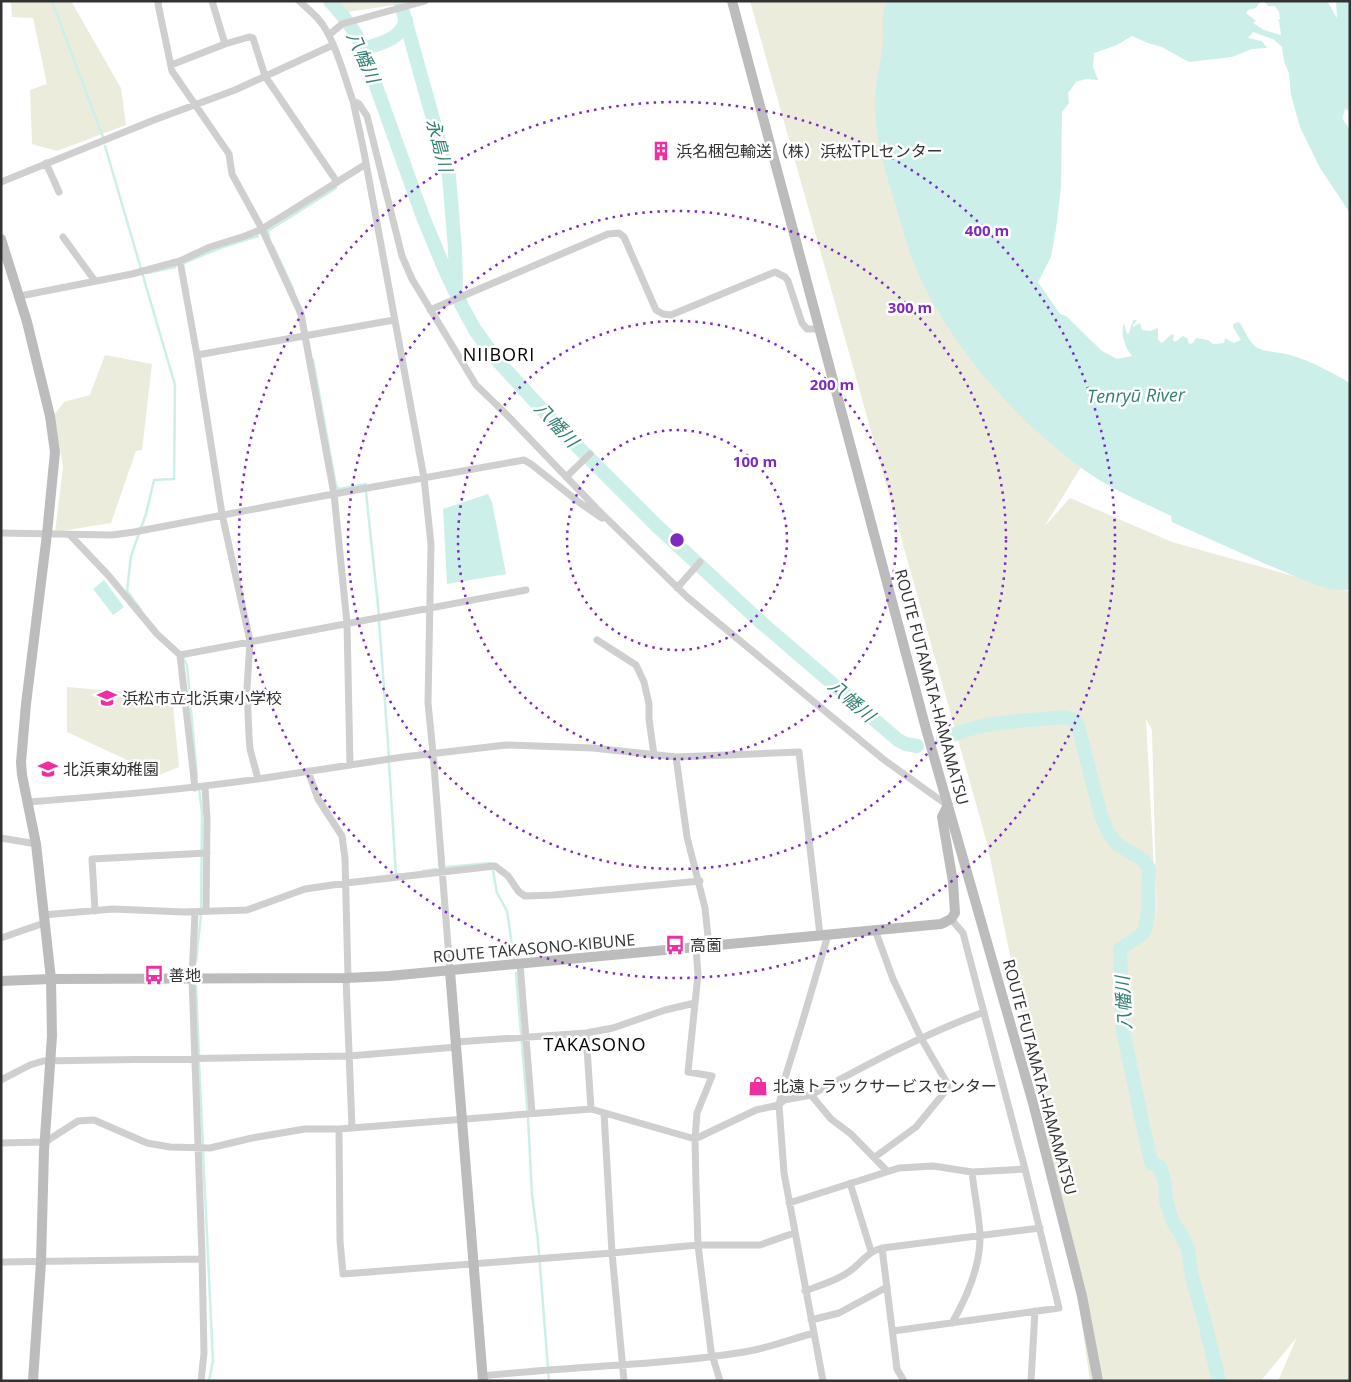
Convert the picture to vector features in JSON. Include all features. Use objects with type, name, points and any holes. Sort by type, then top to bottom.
[{"type":"main road","name":"ROUTE FUTAMATA-HAMAMATSU","points":[[732,1],[948,805],[1033,1103],[1082,1296],[1098,1381]]},
{"type":"main road","points":[[1,239],[20,296],[36,355],[53,436],[54,473],[48,534],[22,740],[22,775],[36,844],[51,979],[52,1061],[45,1142],[41,1262],[33,1381]]},
{"type":"main road","points":[[948,805],[942,817],[955,904],[955,913],[951,919]]},
{"type":"main road","name":"ROUTE TAKASONO-KIBUNE","points":[[1,981],[51,979],[347,978],[696,948],[941,924],[951,919]]},
{"type":"main road","points":[[450,970],[483,1379]]},
{"type":"street","points":[[159,1],[158,4],[172,71],[229,154],[232,174],[262,228],[301,314],[334,494],[348,622],[350,765]]},
{"type":"street","points":[[212,1],[225,44]]},
{"type":"street","points":[[299,1],[319,20],[329,35],[352,101],[366,164],[424,478],[431,544],[428,703],[450,970]]},
{"type":"street","points":[[329,35],[342,24],[408,4],[425,1]]},
{"type":"street","points":[[172,65],[225,44],[249,37],[253,38],[265,76],[337,182]]},
{"type":"street","points":[[1,182],[154,120],[236,90],[333,46]]},
{"type":"street","points":[[352,101],[359,104],[367,116],[402,256],[412,279],[476,385],[617,529],[678,588],[883,759],[948,805]]},
{"type":"street","points":[[46,163],[58,192]]},
{"type":"street","points":[[20,296],[143,271],[180,261],[210,247],[245,236],[262,228],[366,164]]},
{"type":"street","points":[[430,310],[608,234],[619,233],[624,237],[656,310],[663,314],[671,315],[775,272],[785,277],[788,282],[802,323],[807,329],[820,329]]},
{"type":"street","points":[[63,237],[95,281]]},
{"type":"street","points":[[180,261],[222,514],[250,641],[247,688],[250,748],[258,779]]},
{"type":"street","points":[[197,355],[394,320]]},
{"type":"street","points":[[566,477],[590,454]]},
{"type":"street","points":[[1,533],[70,535],[112,534],[141,530],[524,460],[617,529]]},
{"type":"street","points":[[70,535],[108,575],[157,634],[180,655],[200,787],[207,819],[203,853],[206,911]]},
{"type":"street","points":[[678,588],[700,562]]},
{"type":"street","points":[[180,655],[526,590]]},
{"type":"street","points":[[597,640],[636,666],[644,682],[649,704],[654,755]]},
{"type":"street","points":[[28,802],[200,787],[433,753],[506,746],[593,748],[676,757],[799,752],[824,935],[802,1024],[784,1081],[779,1105],[782,1157],[789,1202],[822,1381]]},
{"type":"street","points":[[676,757],[687,836],[700,882],[709,946]]},
{"type":"street","points":[[308,771],[318,799],[342,836],[345,858],[352,1128]]},
{"type":"street","points":[[1,838],[36,844]]},
{"type":"street","points":[[95,911],[92,859],[203,853]]},
{"type":"street","points":[[1,938],[43,919],[95,911],[113,909],[195,912],[247,910],[305,889],[346,882],[495,866],[508,876],[518,892],[525,896],[700,882]]},
{"type":"street","points":[[195,912],[192,979],[202,1259],[204,1354],[201,1381]]},
{"type":"street","points":[[893,1331],[1059,1308],[984,1012],[962,933],[951,919]]},
{"type":"street","points":[[875,930],[893,979],[921,1038],[948,1088],[916,1127],[875,1157]]},
{"type":"street","points":[[696,948],[698,975],[688,1072],[712,1076],[697,1113],[695,1139],[698,1245],[712,1356],[720,1381]]},
{"type":"street","points":[[520,964],[530,1114]]},
{"type":"street","points":[[1,1080],[30,1065],[52,1061],[349,1056],[524,1037],[586,1033],[612,1028],[665,1010],[694,1003]]},
{"type":"street","points":[[1,1144],[45,1142],[78,1121],[85,1119],[94,1120],[147,1143],[170,1147],[210,1148],[252,1138],[305,1129],[339,1129],[591,1108],[695,1139],[756,1110],[779,1105],[784,1100],[811,1095],[866,1064],[921,1038],[984,1012]]},
{"type":"street","points":[[586,1033],[591,1108]]},
{"type":"street","points":[[811,1095],[831,1119],[851,1134],[887,1171]]},
{"type":"street","points":[[604,1113],[612,1253],[624,1381]]},
{"type":"street","points":[[339,1129],[340,1241],[343,1274],[698,1245],[760,1245],[794,1233]]},
{"type":"street","points":[[789,1202],[899,1168],[933,1166],[972,1172],[1025,1170]]},
{"type":"street","points":[[952,1323],[966,1299],[972,1279],[980,1235],[972,1172]]},
{"type":"street","points":[[850,1183],[871,1251]]},
{"type":"street","points":[[805,1291],[839,1278],[851,1271],[871,1251],[882,1248],[1040,1228]]},
{"type":"street","points":[[882,1248],[897,1369],[904,1381]]},
{"type":"street","points":[[1,1262],[202,1259]]},
{"type":"street","points":[[811,1320],[839,1313],[887,1287]]},
{"type":"street","points":[[1031,1381],[1036,1311]]},
{"type":"street","points":[[483,1379],[547,1370],[712,1356],[747,1351],[814,1333]]},
{"type":"shaded area","points":[[11,1],[71,1],[121,88],[126,125],[57,151],[32,144],[30,90],[47,84],[33,18],[12,17]]},
{"type":"shaded area","points":[[338,1],[394,1],[394,5],[348,12]]},
{"type":"shaded area","points":[[750,1],[887,1],[1019,413],[1081,467],[1044,527],[1070,498],[1172,542],[1350,592],[1350,1381],[1278,1381],[1297,1337],[1261,1381],[1090,1381],[1073,1263],[987,843]],"holes":[[[1146,719],[1152,730],[1157,924]]]},
{"type":"shaded area","points":[[105,355],[152,364],[142,450],[136,451],[111,523],[55,532],[63,467],[54,415],[64,402],[90,395]]},
{"type":"shaded area","points":[[67,687],[172,696],[179,767],[159,775],[67,732]]},
{"type":"water","name":"Tenryū River","points":[[886,1],[1264,1],[1327,1],[1337,18],[1336,1],[1350,1],[1350,111],[1345,109],[1342,118],[1350,130],[1350,213],[1320,168],[1300,127],[1291,95],[1289,74],[1284,61],[1282,47],[1273,39],[1253,32],[1248,38],[1262,41],[1267,48],[1252,49],[1232,57],[1189,62],[1162,47],[1132,36],[1117,45],[1094,53],[1093,67],[1098,80],[1086,79],[1076,82],[1068,93],[1069,103],[1062,112],[1061,188],[1056,229],[1051,257],[1038,282],[1060,314],[1066,316],[1102,351],[1117,359],[1132,356],[1125,345],[1123,327],[1124,323],[1127,334],[1129,333],[1133,320],[1137,320],[1133,327],[1140,323],[1142,330],[1150,331],[1158,328],[1158,339],[1161,343],[1172,334],[1174,335],[1173,340],[1175,342],[1183,336],[1188,339],[1190,344],[1196,338],[1208,340],[1213,344],[1224,343],[1225,338],[1234,343],[1241,340],[1233,327],[1233,324],[1239,322],[1256,347],[1306,360],[1350,383],[1350,590],[1332,589],[1314,584],[1253,558],[1172,522],[1171,516],[1102,482],[1068,458],[1020,416],[977,368],[941,316],[920,278],[908,246],[884,166],[875,116],[875,103],[883,43],[883,14]],"holes":[[[1264,1],[1268,6],[1275,6],[1279,12],[1280,19],[1278,20],[1281,35],[1264,30],[1253,23],[1256,21],[1246,13],[1248,10],[1256,8],[1260,2]]]},
{"type":"water","points":[[488,494],[492,502],[506,574],[447,584],[443,509]]},
{"type":"water","points":[[104,580],[124,607],[113,615],[93,589]]},
{"type":"waterway","points":[[52,1],[103,137]]},
{"type":"waterway","name":"八幡川","points":[[330,1],[355,32],[361,44],[423,217],[445,270],[475,330],[497,360],[563,432],[657,526],[763,624],[898,740],[917,746]]},
{"type":"waterway","name":"永島川","points":[[400,1],[449,176],[456,287]]},
{"type":"waterway","points":[[363,49],[395,36],[406,20]]},
{"type":"waterway","points":[[105,146],[175,385],[174,479],[154,480],[146,514],[131,556],[127,591],[141,610]]},
{"type":"waterway","points":[[269,236],[268,231],[336,188]]},
{"type":"waterway","points":[[184,263],[220,248],[258,236]]},
{"type":"waterway","points":[[273,246],[294,291]]},
{"type":"waterway","points":[[148,273],[175,267]]},
{"type":"waterway","points":[[313,360],[336,486],[339,489],[366,484]]},
{"type":"waterway","points":[[366,492],[379,615]]},
{"type":"waterway","points":[[379,620],[389,757]]},
{"type":"waterway","points":[[183,658],[187,665],[197,777]]},
{"type":"waterway","name":"八幡川","points":[[943,739],[980,726],[1004,722],[1060,718],[1069,718],[1077,722],[1101,816],[1109,834],[1117,844],[1143,860],[1149,868],[1148,911],[1145,930],[1141,935],[1120,949],[1123,1031],[1151,1163],[1160,1167],[1165,1183],[1166,1201],[1173,1222],[1188,1249],[1192,1277],[1219,1381]]},
{"type":"waterway","points":[[389,763],[397,874]]},
{"type":"waterway","points":[[199,788],[202,813],[201,909]]},
{"type":"waterway","points":[[447,867],[491,863]]},
{"type":"waterway","points":[[423,871],[436,869]]},
{"type":"waterway","points":[[493,871],[497,893],[507,911],[514,959]]},
{"type":"waterway","points":[[196,961],[201,915]]},
{"type":"waterway","points":[[516,973],[528,1117],[532,1194],[538,1241],[549,1381]]},
{"type":"waterway","points":[[196,986],[199,1055]]},
{"type":"waterway","points":[[199,1063],[203,1145]]},
{"type":"waterway","points":[[203,1152],[213,1361],[209,1381]]},
{"type":"place","name":"浜名梱包輸送（株）浜松TPLセンター","points":[[661,151]]},
{"type":"place","name":"浜松市立北浜東小学校","points":[[107,698]]},
{"type":"place","name":"北浜東幼稚園","points":[[48,769]]},
{"type":"place","name":"高薗","points":[[675,945]]},
{"type":"place","name":"善地","points":[[154,975]]},
{"type":"place","name":"北遠トラックサービスセンター","points":[[758,1086]]},
{"type":"district","name":"NIIBORI","points":[[499,354]]},
{"type":"district","name":"TAKASONO","points":[[595,1044]]}]
